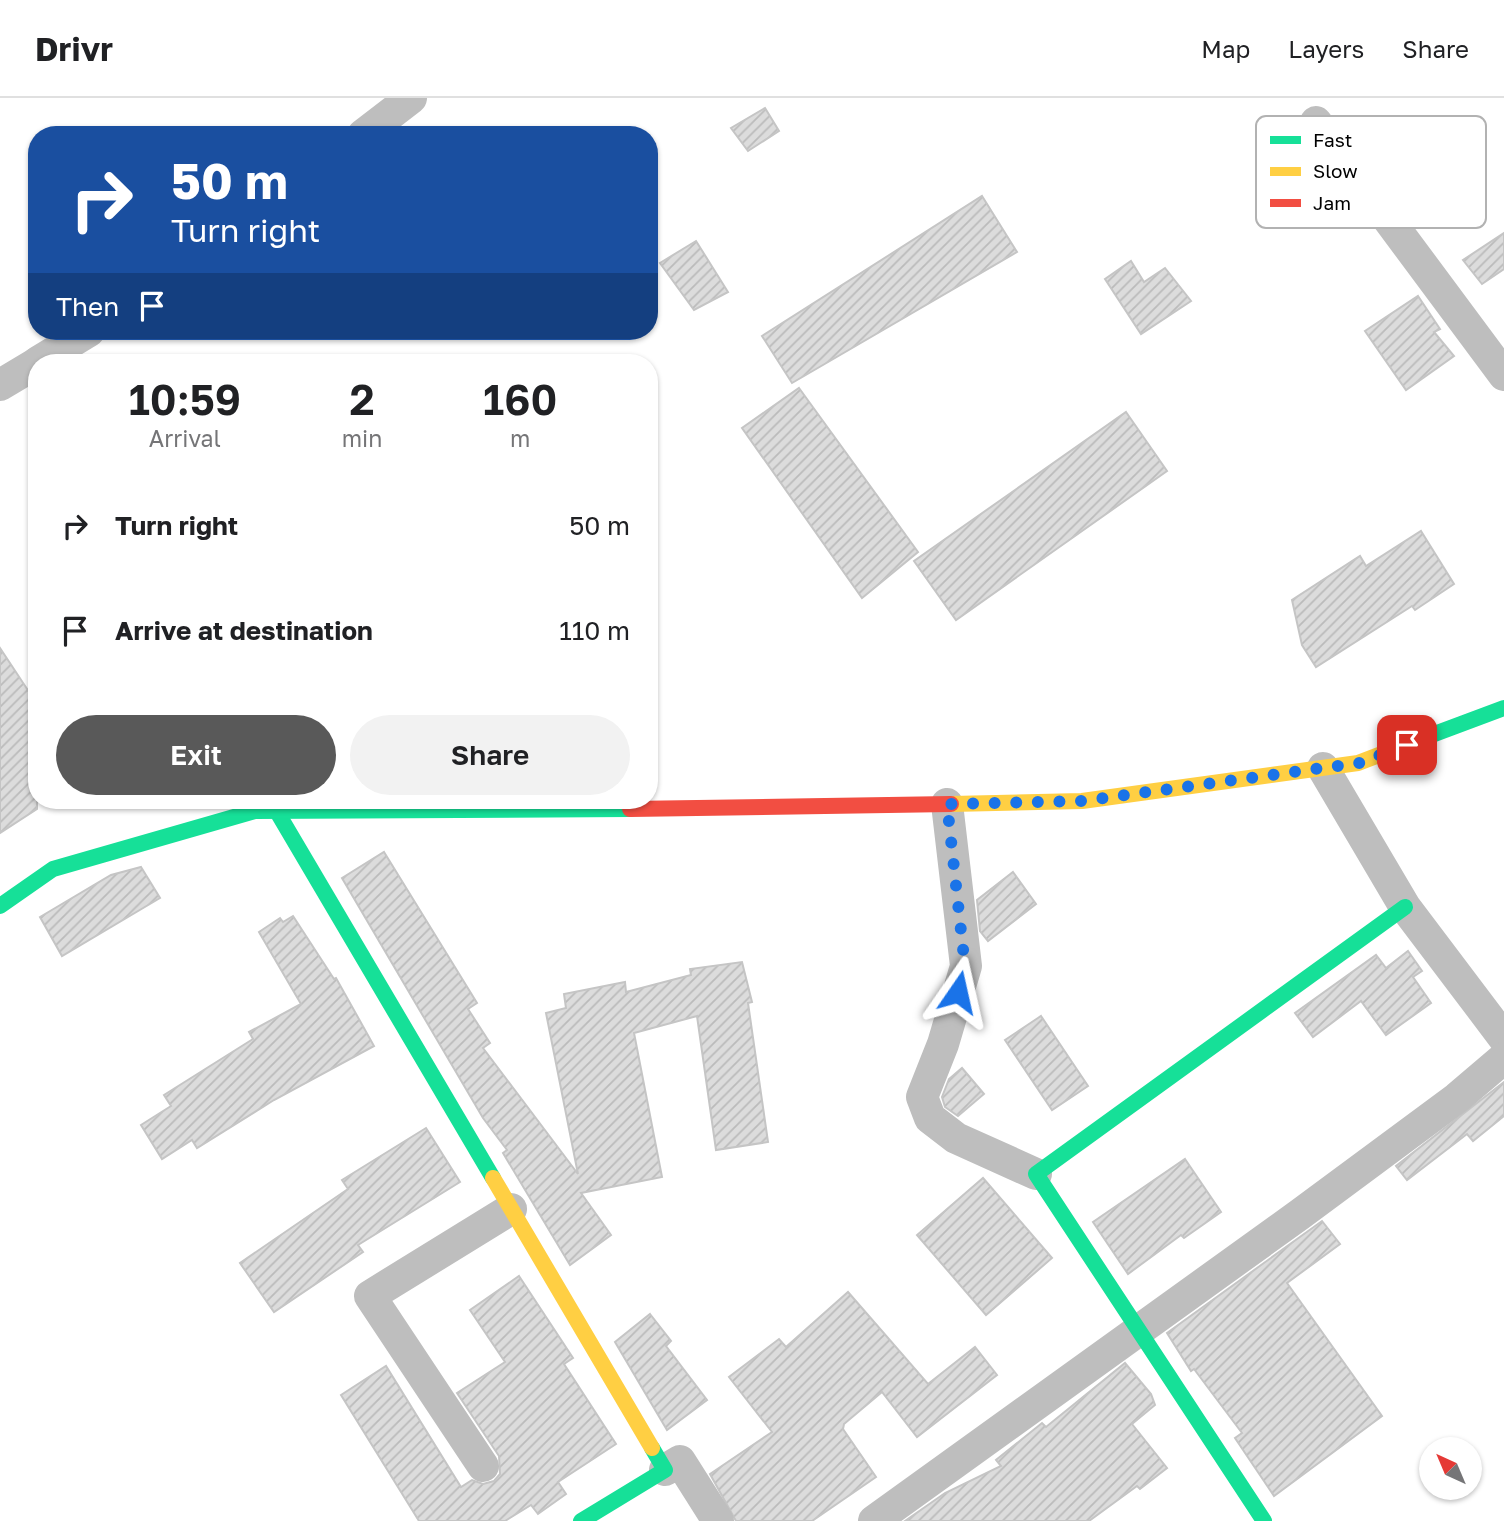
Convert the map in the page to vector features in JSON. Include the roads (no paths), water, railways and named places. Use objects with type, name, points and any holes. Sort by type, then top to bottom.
[{"type":"street","points":[[375,126],[411,98]]},
{"type":"street","points":[[1394,228],[1504,376]]},
{"type":"street","points":[[52,354],[74,340]]},
{"type":"street","points":[[0,385],[28,368]]},
{"type":"street","points":[[658,809],[818,808],[1082,801],[1359,763],[1504,708]]},
{"type":"street","points":[[1323,768],[1405,907],[1504,1038]]},
{"type":"street","points":[[947,804],[965,967],[943,1044],[922,1097],[930,1118],[956,1138],[1036,1174],[1265,1521]]},
{"type":"street","points":[[0,906],[53,869],[255,811],[547,809]]},
{"type":"street","points":[[276,810],[665,1470]]},
{"type":"street","points":[[1036,1174],[1405,907]]},
{"type":"street","points":[[874,1521],[1457,1098],[1504,1058]]},
{"type":"street","points":[[484,1466],[369,1296],[511,1209]]},
{"type":"street","points":[[581,1521],[680,1461],[718,1521]]}]
